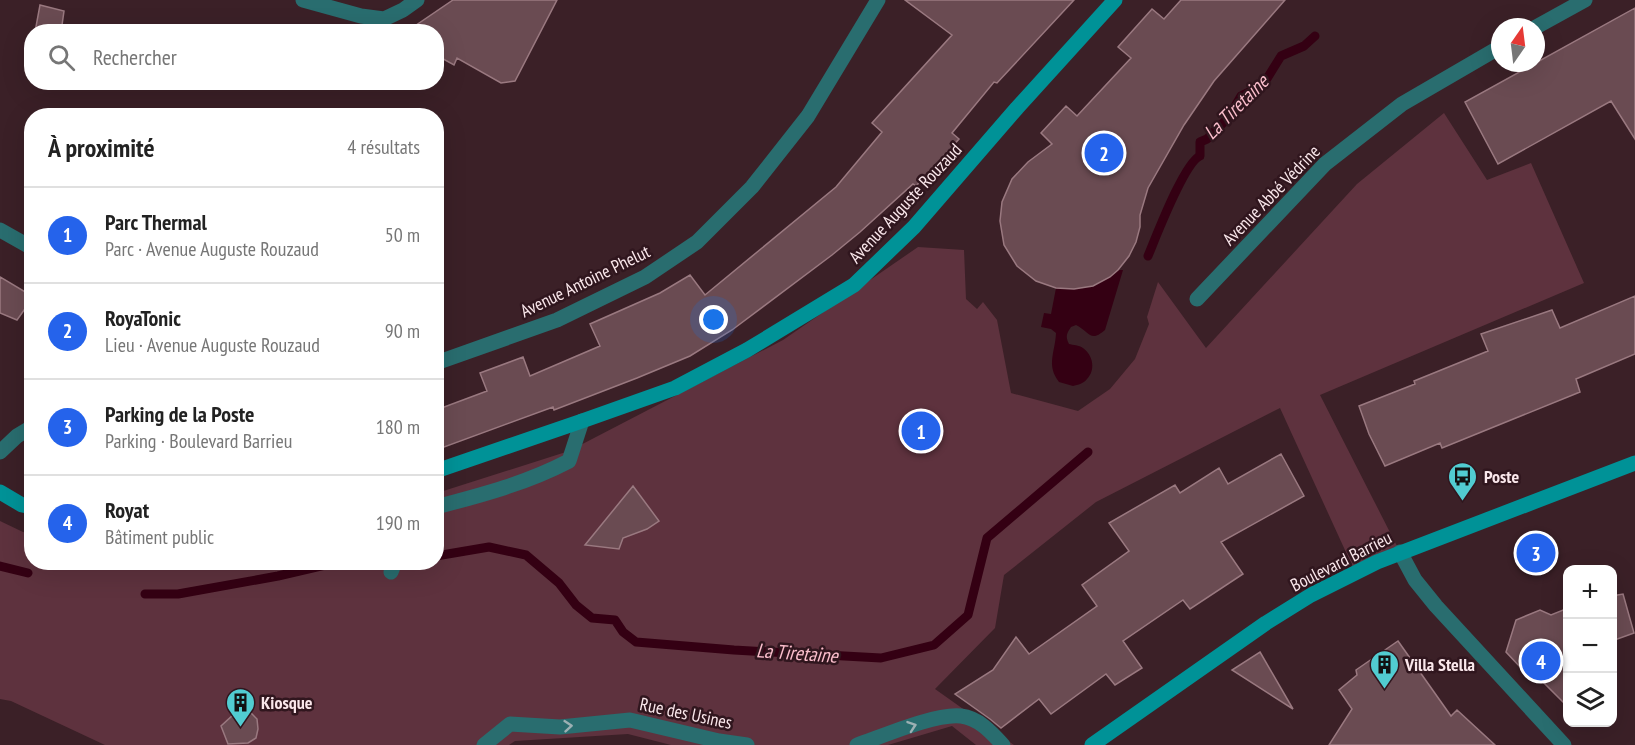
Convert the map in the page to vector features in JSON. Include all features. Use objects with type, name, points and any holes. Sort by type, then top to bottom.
[{"type":"main road","name":"Avenue Auguste Rouzaud","points":[[444,468],[675,388],[747,350],[854,285],[914,227],[1115,0]]},
{"type":"main road","name":"Boulevard Barrieu","points":[[1092,745],[1266,623],[1377,561],[1635,463]]},
{"type":"main road","points":[[0,492],[24,505]]},
{"type":"street","points":[[303,0],[361,16],[384,19],[417,0]]},
{"type":"street","name":"Avenue Antoine Phelut","points":[[444,360],[557,320],[645,277],[697,242],[752,187],[808,117],[878,0]]},
{"type":"street","points":[[1545,22],[1585,0]]},
{"type":"street","name":"Avenue Abbé Védrine","points":[[1197,299],[1325,164],[1402,104],[1491,52]]},
{"type":"street","points":[[0,230],[24,244]]},
{"type":"street","points":[[444,505],[498,490],[546,473],[569,461],[582,421]]},
{"type":"street","points":[[0,452],[24,432]]},
{"type":"street","points":[[1400,552],[1415,580],[1436,606],[1564,745]]},
{"type":"street","points":[[857,745],[938,718],[962,716],[986,727],[1003,745]]},
{"type":"street","name":"Rue des Usines","points":[[484,745],[510,724],[560,727],[630,720],[719,741],[747,745]]},
{"type":"shaded area","points":[[1444,113],[1487,180],[1531,163],[1584,283],[1320,395],[1400,552],[1355,572],[1280,408],[1096,502],[1004,575],[995,628],[935,689],[1014,745],[976,745],[952,726],[888,745],[671,745],[628,734],[515,741],[509,745],[105,745],[11,701],[0,699],[0,521],[24,532],[24,570],[444,570],[444,491],[569,451],[783,340],[918,247],[964,250],[966,299],[977,309],[983,302],[997,320],[1011,393],[1078,411],[1110,389],[1135,359],[1149,324],[1147,317],[1158,282],[1206,348],[1357,184]]},
{"type":"shaded area","points":[[1118,270],[1123,270],[1105,330],[1093,336],[1076,325],[1071,327],[1067,335],[1069,344],[1081,347],[1089,355],[1092,363],[1090,375],[1083,383],[1073,386],[1059,382],[1052,364],[1056,333],[1051,329],[1041,327],[1044,313],[1051,314],[1056,288],[1073,289],[1089,286],[1104,280]]},
{"type":"building","points":[[453,0],[557,0],[515,81],[501,83],[457,58],[454,65],[444,59],[444,24],[418,24]]},
{"type":"building","points":[[905,0],[1074,0],[997,83],[994,82],[952,133],[959,139],[916,186],[913,184],[832,255],[732,330],[690,356],[637,378],[554,410],[553,407],[444,447],[444,407],[487,391],[480,373],[523,357],[530,376],[600,346],[590,324],[660,293],[690,275],[705,295],[836,187],[882,132],[872,123],[952,35]]},
{"type":"building","points":[[1181,0],[1285,0],[1214,81],[1184,125],[1148,188],[1140,215],[1136,242],[1118,270],[1093,286],[1074,289],[1056,288],[1036,281],[1017,266],[1004,245],[1000,221],[1002,202],[1012,179],[1028,162],[1052,144],[1041,133],[1066,106],[1077,116],[1131,58],[1118,47],[1152,9],[1164,19]]},
{"type":"building","points":[[40,5],[64,11],[62,24],[36,24]]},
{"type":"building","points":[[1635,8],[1635,139],[1611,101],[1498,164],[1465,102],[1519,72],[1545,72],[1545,58]]},
{"type":"building","points":[[0,277],[24,291],[24,310],[17,320],[0,313]]},
{"type":"building","points":[[1635,296],[1635,354],[1576,379],[1580,392],[1442,448],[1440,443],[1385,466],[1369,434],[1359,406],[1488,351],[1481,334],[1552,310],[1560,328]]},
{"type":"building","points":[[1281,454],[1304,496],[1221,542],[1243,574],[1190,609],[1183,600],[1123,641],[1142,668],[1115,685],[1106,674],[1051,714],[1039,699],[1001,728],[955,694],[993,670],[1016,637],[1029,654],[1097,606],[1082,585],[1129,551],[1109,523],[1175,485],[1180,493],[1219,468],[1228,484]]},
{"type":"building","points":[[633,486],[659,521],[647,529],[623,538],[619,549],[585,545]]},
{"type":"building","points":[[1623,594],[1634,633],[1617,639],[1617,619],[1617,595]]},
{"type":"building","points":[[1540,610],[1551,615],[1563,610],[1563,702],[1543,682],[1538,670],[1522,669],[1506,652],[1516,620]]},
{"type":"building","points":[[1398,641],[1451,716],[1457,710],[1495,745],[1329,745],[1352,709],[1339,690],[1357,675],[1356,670]]},
{"type":"building","points":[[1260,652],[1293,709],[1232,670]]},
{"type":"building","name":"Kiosque","points":[[251,713],[257,719],[256,738],[248,743],[228,744],[221,726],[233,715]]},
{"type":"waterway","name":"La Tiretaine","points":[[1148,256],[1186,172],[1200,156],[1200,142],[1207,139],[1228,118],[1241,96],[1263,85],[1281,56],[1304,46],[1315,36]]},
{"type":"waterway","name":"La Tiretaine","points":[[444,555],[489,547],[526,555],[559,583],[576,605],[592,618],[615,620],[623,632],[636,642],[881,658],[934,645],[968,615],[987,538],[1088,452]]},
{"type":"waterway","name":"La Tiretaine","points":[[0,566],[28,573]]},
{"type":"waterway","name":"La Tiretaine","points":[[145,594],[178,594],[304,570]]},
{"type":"place","name":"RoyaTonic","points":[[1104,153]]},
{"type":"place","name":"Parc Thermal","points":[[921,431]]},
{"type":"place","name":"Poste","points":[[1463,502]]},
{"type":"place","name":"Parking de la Poste","points":[[1536,553]]},
{"type":"place","name":"Royat","points":[[1541,661]]},
{"type":"place","name":"Villa Stella","points":[[1384,690]]},
{"type":"place","name":"Kiosque","points":[[240,728]]}]
